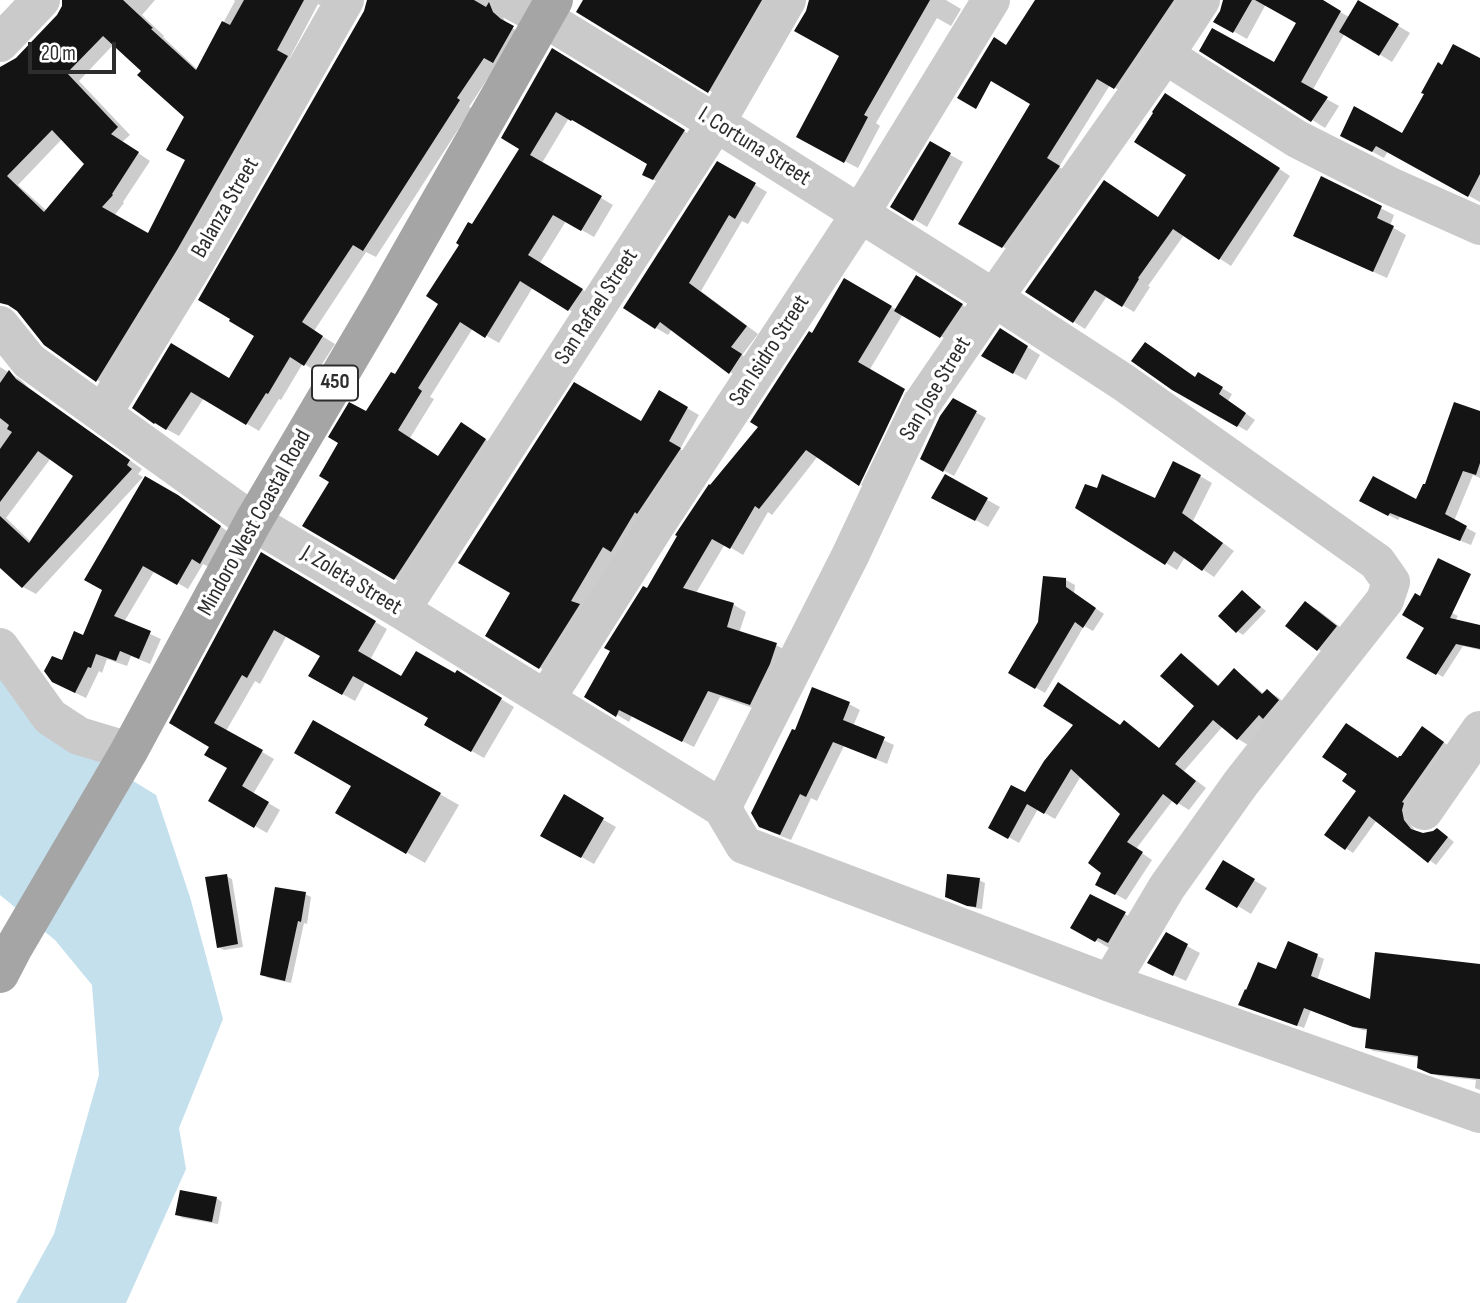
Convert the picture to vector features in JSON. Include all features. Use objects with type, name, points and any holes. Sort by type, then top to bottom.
[{"type":"main road","name":"Mindoro West Coastal Road","points":[[6,962],[123,760],[253,522],[382,303],[536,6]]},
{"type":"street","points":[[0,43],[41,0]]},
{"type":"street","name":"Balanza Street","points":[[103,413],[196,261],[345,0]]},
{"type":"street","name":"San Rafael Street","points":[[401,610],[716,123],[787,0]]},
{"type":"street","name":"San Isidro Street","points":[[546,699],[656,525],[860,214],[990,0]]},
{"type":"street","name":"San Jose Street","points":[[722,808],[850,556],[921,405],[1201,0]]},
{"type":"street","name":"I. Cortuna Street","points":[[536,6],[1123,382],[1377,562],[1391,582],[1385,600],[1241,783],[1167,887],[1110,983]]},
{"type":"street","points":[[1165,55],[1297,139],[1388,186],[1480,226]]},
{"type":"street","name":"J. Zoleta Street","points":[[0,325],[29,361],[253,522],[722,808]]},
{"type":"street","points":[[0,647],[50,717],[123,760]]},
{"type":"street","points":[[1424,811],[1480,730]]},
{"type":"street","points":[[722,808],[744,845],[1110,983],[1480,1114]]},
{"type":"water","points":[[0,667],[52,731],[156,795],[190,897],[223,1019],[179,1128],[186,1169],[126,1303],[16,1303],[54,1234],[99,1075],[92,985],[55,940],[0,895]]},
{"type":"building","points":[[62,0],[123,0],[196,70],[222,21],[230,25],[244,0],[304,0],[277,50],[288,56],[177,250],[96,382],[44,345],[17,311],[0,303],[0,67],[16,58],[57,15]],"holes":[[[103,36],[141,71],[137,75],[184,117],[166,150],[185,160],[148,233],[102,207],[113,195],[139,152],[111,134],[118,127],[67,73]],[[52,130],[84,164],[44,212],[7,176]]]},
{"type":"building","points":[[367,0],[474,0],[486,7],[489,2],[493,12],[514,26],[493,63],[484,58],[457,98],[460,100],[363,251],[353,245],[302,322],[323,336],[304,366],[290,357],[246,425],[191,392],[166,430],[132,408],[171,343],[229,378],[254,336],[198,300],[364,11]]},
{"type":"building","points":[[583,0],[762,0],[708,93],[576,12]]},
{"type":"building","points":[[809,0],[930,0],[864,115],[868,117],[844,163],[796,137],[839,56],[794,31]]},
{"type":"building","points":[[1035,0],[1174,0],[1114,89],[1097,79],[1047,158],[1060,166],[1002,248],[958,224],[1030,104],[991,81],[976,109],[957,98],[994,37],[1006,45]]},
{"type":"building","points":[[1223,0],[1252,0],[1233,33],[1213,22]]},
{"type":"building","points":[[1255,0],[1323,0],[1341,11],[1301,82],[1328,97],[1311,122],[1199,51],[1212,28],[1274,62],[1296,23]]},
{"type":"building","points":[[1358,0],[1399,24],[1379,56],[1339,32]]},
{"type":"building","points":[[1453,44],[1480,58],[1480,174],[1468,197],[1376,146],[1372,152],[1340,136],[1354,106],[1402,133],[1438,62],[1442,65]]},
{"type":"building","points":[[552,48],[685,130],[653,180],[642,175],[647,164],[556,112],[530,155],[602,196],[581,231],[553,215],[528,255],[583,289],[568,311],[520,281],[485,338],[460,322],[418,388],[422,391],[398,430],[438,456],[461,422],[486,439],[394,580],[302,526],[329,482],[319,476],[338,443],[328,437],[349,402],[366,411],[391,372],[395,374],[438,304],[426,296],[459,245],[456,243],[468,222],[472,224],[519,149],[501,138]]},
{"type":"building","points":[[1165,93],[1280,168],[1219,260],[1173,229],[1138,278],[1122,307],[1095,290],[1073,323],[1025,292],[1104,180],[1158,217],[1186,175],[1134,142]]},
{"type":"building","points":[[930,141],[951,153],[913,221],[890,207]]},
{"type":"building","points":[[717,161],[756,183],[735,219],[729,215],[689,283],[747,326],[731,347],[742,354],[729,374],[660,322],[655,329],[623,308]]},
{"type":"building","points":[[1321,176],[1382,206],[1377,218],[1394,226],[1373,272],[1293,236]]},
{"type":"building","points":[[916,275],[963,304],[940,338],[894,311]]},
{"type":"building","points":[[844,278],[892,306],[858,362],[905,389],[859,486],[806,450],[759,509],[755,506],[730,549],[712,539],[683,588],[734,603],[727,627],[777,643],[750,705],[708,691],[682,742],[619,710],[616,717],[584,697],[610,651],[604,648],[643,586],[647,588],[677,536],[675,535],[709,484],[758,427],[750,422],[809,331],[812,333]]},
{"type":"building","points":[[1000,328],[1028,346],[1013,374],[981,356]]},
{"type":"building","points":[[1145,342],[1195,377],[1198,372],[1223,387],[1219,394],[1246,413],[1237,427],[1172,390],[1131,361]]},
{"type":"building","points":[[9,370],[16,379],[130,460],[127,465],[132,469],[22,588],[0,568],[0,516],[29,543],[73,476],[38,451],[0,502],[0,449],[12,432],[7,429],[9,425],[0,418],[0,383]]},
{"type":"building","points":[[574,382],[641,421],[659,390],[688,407],[669,441],[681,448],[637,514],[635,512],[611,552],[603,547],[571,601],[580,604],[539,669],[485,636],[510,593],[458,563]]},
{"type":"building","points":[[953,398],[977,411],[943,472],[920,459],[940,416]]},
{"type":"building","points":[[1454,402],[1480,411],[1480,463],[1476,475],[1463,471],[1445,514],[1467,526],[1460,541],[1390,513],[1388,516],[1359,501],[1373,476],[1416,499],[1425,484]]},
{"type":"building","points":[[1173,461],[1201,475],[1182,513],[1223,543],[1202,571],[1174,551],[1165,565],[1075,508],[1085,484],[1097,488],[1102,474],[1155,498]]},
{"type":"building","points":[[945,474],[988,498],[975,521],[931,498]]},
{"type":"building","points":[[145,476],[178,495],[221,526],[200,564],[192,559],[177,585],[143,566],[114,616],[151,631],[139,659],[120,651],[116,661],[96,654],[91,668],[88,667],[75,693],[52,682],[44,671],[52,656],[62,660],[74,631],[83,635],[102,590],[84,580]]},
{"type":"building","points":[[261,552],[376,621],[358,651],[401,676],[416,651],[455,673],[457,670],[502,698],[471,752],[424,725],[428,718],[353,676],[342,695],[308,676],[320,656],[274,630],[247,678],[242,675],[214,723],[263,750],[242,786],[269,802],[254,828],[208,801],[227,768],[204,755],[209,747],[169,723]]},
{"type":"building","points":[[1438,558],[1471,574],[1450,618],[1480,625],[1480,649],[1456,644],[1436,675],[1406,658],[1424,628],[1402,615],[1415,593],[1420,596]]},
{"type":"building","points":[[1043,576],[1066,578],[1066,587],[1096,608],[1083,628],[1075,622],[1035,689],[1008,673],[1038,622]]},
{"type":"building","points":[[1242,590],[1261,607],[1236,633],[1218,616]]},
{"type":"building","points":[[1305,601],[1337,626],[1317,651],[1285,626]]},
{"type":"building","points":[[1181,653],[1218,686],[1234,668],[1262,694],[1267,689],[1279,700],[1263,719],[1259,715],[1237,740],[1213,720],[1175,764],[1196,781],[1177,805],[1163,794],[1127,842],[1143,852],[1115,895],[1095,885],[1101,873],[1088,863],[1120,814],[1071,769],[1044,814],[1027,804],[1008,839],[988,828],[1011,785],[1025,792],[1044,761],[1073,725],[1043,706],[1058,682],[1120,725],[1124,720],[1159,748],[1194,706],[1160,676]]},
{"type":"building","points":[[812,687],[850,702],[843,720],[885,737],[876,759],[833,742],[806,797],[800,794],[780,835],[759,827],[751,813],[792,729],[795,730]]},
{"type":"building","points":[[313,720],[441,793],[406,854],[335,813],[351,786],[294,753]]},
{"type":"building","points":[[1346,723],[1398,758],[1422,726],[1444,742],[1402,802],[1404,820],[1411,829],[1423,833],[1437,828],[1448,837],[1428,863],[1369,816],[1345,850],[1324,835],[1356,791],[1342,781],[1347,774],[1322,757]]},
{"type":"building","points":[[564,794],[604,818],[581,858],[540,836]]},
{"type":"building","points":[[1223,860],[1255,879],[1237,908],[1205,889]]},
{"type":"building","points":[[227,874],[238,944],[217,948],[205,877]]},
{"type":"building","points":[[947,874],[980,878],[976,907],[945,897]]},
{"type":"building","points":[[275,887],[306,892],[285,981],[260,975]]},
{"type":"building","points":[[1090,894],[1126,912],[1108,943],[1098,938],[1095,942],[1070,928]]},
{"type":"building","points":[[1166,932],[1188,944],[1173,976],[1147,963]]},
{"type":"building","points":[[1288,941],[1318,954],[1311,976],[1370,999],[1375,952],[1480,964],[1480,1079],[1431,1074],[1417,1068],[1418,1056],[1365,1048],[1367,1029],[1353,1027],[1304,1008],[1297,1026],[1238,1005],[1258,962],[1276,969]]},
{"type":"building","points":[[180,1190],[217,1197],[212,1222],[175,1215]]}]
